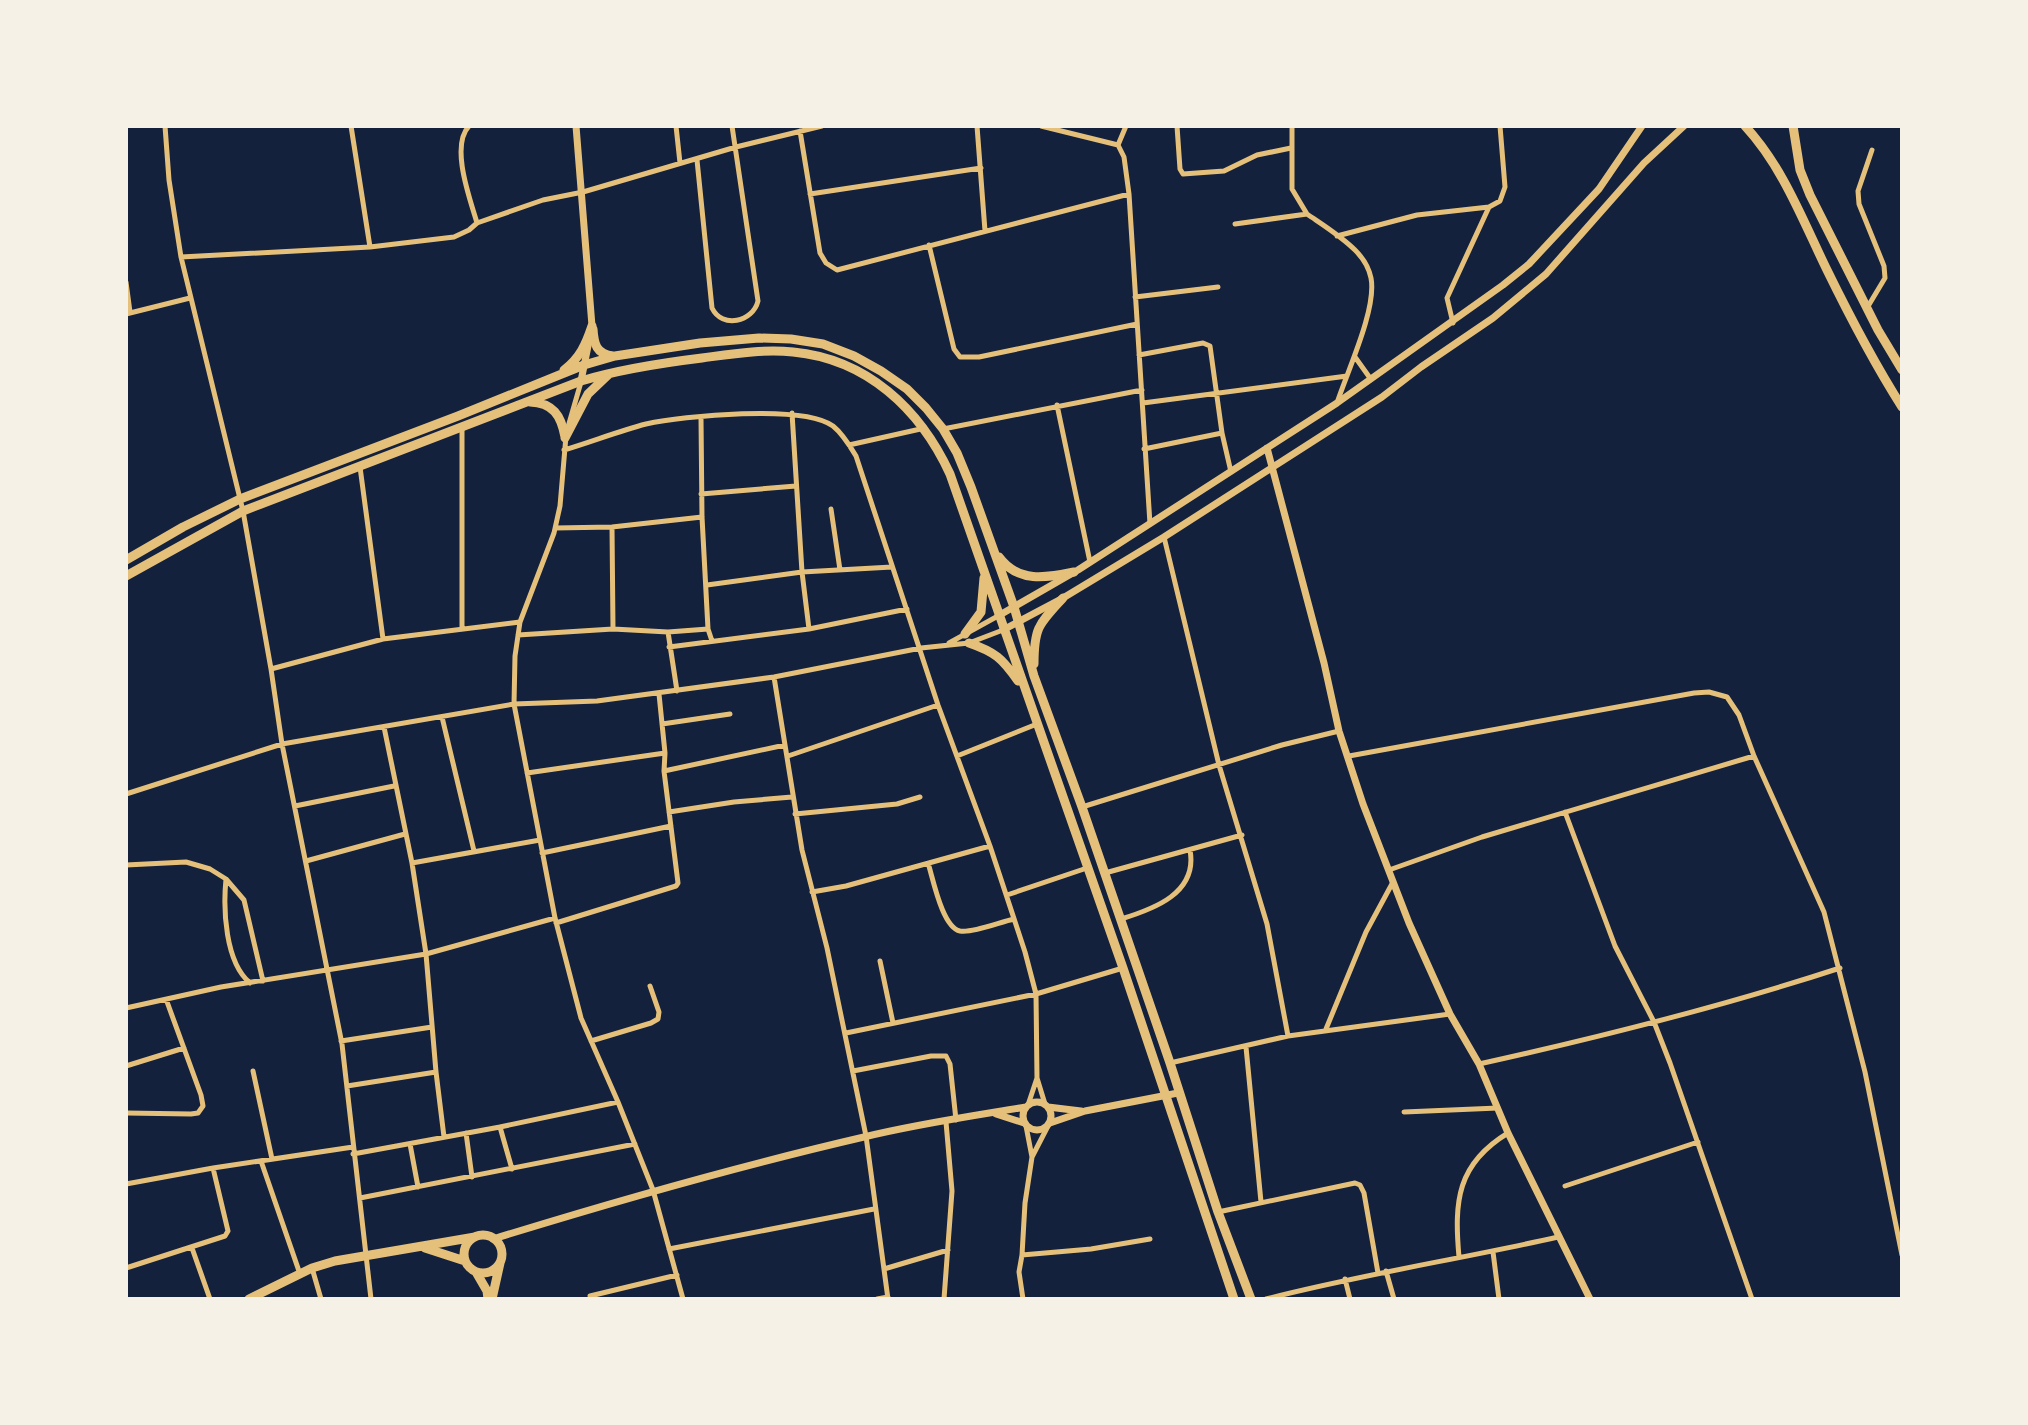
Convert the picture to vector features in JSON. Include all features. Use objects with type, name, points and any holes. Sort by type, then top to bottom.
[{"type":"main road","points":[[1745,126],[1768,153],[1782,176],[1845,307],[1902,407]]},
{"type":"main road","points":[[1793,126],[1800,170],[1810,195],[1867,308],[1902,370]]},
{"type":"main road","points":[[592,326],[596,348],[607,355],[615,356]]},
{"type":"main road","points":[[552,379],[578,358],[592,326]]},
{"type":"main road","points":[[126,559],[240,499],[584,365],[615,356],[700,343],[759,338],[791,339],[823,344],[855,356],[881,371],[907,389],[943,429],[957,453],[971,487],[1014,607],[1034,676],[1121,919],[1218,1212],[1251,1299]]},
{"type":"main road","points":[[126,576],[243,511],[528,401],[614,371],[759,351],[793,352],[823,357],[876,382],[902,401],[925,428],[939,448],[950,474],[1123,968],[1234,1299]]},
{"type":"main road","points":[[565,438],[588,394],[614,371]]},
{"type":"main road","points":[[528,401],[556,410],[561,418],[565,438]]},
{"type":"main road","points":[[993,548],[1006,566],[1017,573],[1045,578],[1074,572]]},
{"type":"main road","points":[[984,573],[981,612],[967,638],[1003,659],[1025,690]]},
{"type":"main road","points":[[1034,676],[1035,636],[1039,624],[1063,598]]},
{"type":"main road","points":[[249,1299],[312,1268],[335,1261],[488,1236],[500,1248],[501,1259],[490,1299]]},
{"type":"main road","points":[[465,1261],[466,1244],[475,1237]]},
{"type":"main road","points":[[423,1247],[465,1261],[476,1272],[490,1299]]},
{"type":"main road","points":[[476,1272],[488,1272],[498,1265],[501,1259]]},
{"type":"street","points":[[165,126],[169,180],[181,257],[243,511],[282,744],[341,1041],[371,1299]]},
{"type":"street","points":[[351,126],[370,247]]},
{"type":"street","points":[[469,126],[462,136],[461,150],[465,181],[477,223]]},
{"type":"street","points":[[576,126],[592,326],[581,381],[565,438],[560,506],[555,528],[542,569],[520,622],[513,704],[555,921],[576,1004],[653,1190],[683,1299]]},
{"type":"street","points":[[676,126],[680,163]]},
{"type":"street","points":[[697,160],[712,308],[720,320],[729,321],[750,316],[758,301],[732,126]]},
{"type":"street","points":[[181,257],[370,247],[454,237],[477,223],[543,200],[583,192],[736,147],[822,126]]},
{"type":"street","points":[[977,126],[985,231]]},
{"type":"street","points":[[1041,126],[1059,128],[1118,145],[1124,157],[1129,194],[1150,524]]},
{"type":"street","points":[[1118,145],[1126,126]]},
{"type":"street","points":[[1177,126],[1180,169],[1183,174],[1224,171],[1257,155],[1291,148]]},
{"type":"street","points":[[1292,126],[1292,189],[1307,214],[1354,250],[1371,277],[1369,302],[1354,357],[1337,403]]},
{"type":"street","points":[[1337,236],[1417,215],[1489,206],[1500,201],[1504,193],[1500,126]]},
{"type":"street","points":[[967,638],[1337,403],[1521,271],[1599,189],[1642,126]]},
{"type":"street","points":[[126,794],[282,744],[513,704],[562,704],[659,694],[774,677],[947,644],[1003,630],[1063,598],[1164,537],[1382,397],[1493,318],[1524,293],[1573,246],[1658,149],[1684,126]]},
{"type":"street","points":[[800,131],[820,253],[832,268],[844,268],[1129,194]]},
{"type":"street","points":[[1867,308],[1885,278],[1884,266],[1859,204],[1858,191],[1872,150]]},
{"type":"street","points":[[810,194],[981,168]]},
{"type":"street","points":[[1452,323],[1446,303],[1450,288],[1489,206]]},
{"type":"street","points":[[1235,224],[1307,214]]},
{"type":"street","points":[[929,245],[954,349],[960,357],[979,357],[1137,324]]},
{"type":"street","points":[[126,282],[128,313],[190,298]]},
{"type":"street","points":[[1135,297],[1218,287]]},
{"type":"street","points":[[1139,355],[1207,344],[1210,346],[1222,433],[1231,472]]},
{"type":"street","points":[[1354,357],[1370,379]]},
{"type":"street","points":[[1143,403],[1347,376]]},
{"type":"street","points":[[943,429],[1142,390]]},
{"type":"street","points":[[1057,405],[1090,562]]},
{"type":"street","points":[[564,450],[648,424],[792,413],[810,416],[833,426],[856,456],[938,705],[1007,895],[1037,994],[1037,1078],[1052,1114],[1032,1157],[1019,1272],[1023,1299]]},
{"type":"street","points":[[792,413],[802,572],[809,629]]},
{"type":"street","points":[[701,418],[702,517],[708,629],[712,641]]},
{"type":"street","points":[[462,428],[462,628]]},
{"type":"street","points":[[849,445],[925,428]]},
{"type":"street","points":[[1144,449],[1222,433]]},
{"type":"street","points":[[1267,448],[1339,731],[1363,804],[1393,882],[1450,1014],[1479,1064],[1508,1133],[1590,1299]]},
{"type":"street","points":[[360,467],[383,639]]},
{"type":"street","points":[[701,494],[796,485]]},
{"type":"street","points":[[831,509],[840,570]]},
{"type":"street","points":[[555,528],[612,527],[702,517]]},
{"type":"street","points":[[612,527],[613,629]]},
{"type":"street","points":[[1164,537],[1219,765],[1267,924],[1288,1036]]},
{"type":"street","points":[[707,585],[802,572],[892,566]]},
{"type":"street","points":[[669,647],[809,629],[907,609]]},
{"type":"street","points":[[271,668],[383,639],[520,622]]},
{"type":"street","points":[[518,635],[613,629],[668,632],[708,629]]},
{"type":"street","points":[[668,632],[677,691]]},
{"type":"street","points":[[774,677],[795,814],[846,1033],[866,1136],[888,1298],[877,1299]]},
{"type":"street","points":[[1349,756],[1679,695],[1709,692],[1727,697],[1734,705],[1824,912],[1865,1072],[1902,1255]]},
{"type":"street","points":[[126,1008],[250,983],[426,954],[676,886],[659,694]]},
{"type":"street","points":[[788,756],[938,705]]},
{"type":"street","points":[[662,724],[730,714]]},
{"type":"street","points":[[442,717],[474,852]]},
{"type":"street","points":[[957,757],[1037,724]]},
{"type":"street","points":[[384,727],[394,786],[412,863],[426,954],[444,1137]]},
{"type":"street","points":[[1082,807],[1339,731]]},
{"type":"street","points":[[664,771],[785,745]]},
{"type":"street","points":[[527,773],[665,753]]},
{"type":"street","points":[[1390,870],[1565,811],[1754,756]]},
{"type":"street","points":[[295,806],[394,786]]},
{"type":"street","points":[[669,812],[792,797]]},
{"type":"street","points":[[795,814],[897,804],[920,797]]},
{"type":"street","points":[[1565,811],[1615,946],[1654,1022],[1752,1299]]},
{"type":"street","points":[[542,853],[671,826]]},
{"type":"street","points":[[306,861],[405,834]]},
{"type":"street","points":[[1105,873],[1242,835]]},
{"type":"street","points":[[412,863],[540,840]]},
{"type":"street","points":[[813,892],[846,886],[990,846]]},
{"type":"street","points":[[1121,919],[1163,904],[1178,890],[1192,871],[1190,850]]},
{"type":"street","points":[[126,864],[186,862],[210,869],[226,879],[244,900],[263,981]]},
{"type":"street","points":[[928,863],[944,916],[954,928],[961,931],[971,930],[1014,919]]},
{"type":"street","points":[[1007,895],[1087,868]]},
{"type":"street","points":[[226,879],[224,901],[235,963],[250,983]]},
{"type":"street","points":[[1326,1029],[1366,932],[1393,882]]},
{"type":"street","points":[[880,961],[893,1023]]},
{"type":"street","points":[[846,1033],[1037,994],[1123,968]]},
{"type":"street","points":[[1479,1064],[1599,1037],[1756,996],[1840,968]]},
{"type":"street","points":[[591,1041],[658,1019],[659,1012],[650,986]]},
{"type":"street","points":[[126,1112],[198,1113],[203,1106],[166,999]]},
{"type":"street","points":[[1170,1063],[1326,1029],[1450,1014]]},
{"type":"street","points":[[341,1041],[432,1027]]},
{"type":"street","points":[[1246,1047],[1261,1202]]},
{"type":"street","points":[[126,1066],[184,1048]]},
{"type":"street","points":[[853,1071],[932,1056],[946,1056],[950,1064],[956,1120]]},
{"type":"street","points":[[253,1071],[272,1158]]},
{"type":"street","points":[[347,1086],[436,1072]]},
{"type":"street","points":[[1032,1157],[1023,1118],[1037,1078]]},
{"type":"street","points":[[995,1114],[1037,1131],[1085,1111],[1178,1093]]},
{"type":"street","points":[[126,1184],[272,1158],[410,1144],[618,1102]]},
{"type":"street","points":[[493,1239],[653,1190],[866,1136],[995,1114],[1033,1102],[1085,1111]]},
{"type":"street","points":[[1404,1112],[1498,1108]]},
{"type":"street","points":[[944,1299],[953,1191],[946,1122]]},
{"type":"street","points":[[500,1127],[512,1169]]},
{"type":"street","points":[[466,1133],[472,1177]]},
{"type":"street","points":[[1459,1257],[1455,1216],[1464,1181],[1483,1150],[1508,1133]]},
{"type":"street","points":[[1565,1186],[1698,1142]]},
{"type":"street","points":[[410,1144],[418,1187]]},
{"type":"street","points":[[360,1198],[635,1144]]},
{"type":"street","points":[[261,1161],[300,1274]]},
{"type":"street","points":[[126,1266],[192,1248],[223,1238],[227,1234],[213,1168]]},
{"type":"street","points":[[1218,1212],[1351,1182],[1360,1185],[1364,1193],[1378,1273]]},
{"type":"street","points":[[669,1249],[874,1209]]},
{"type":"street","points":[[1266,1299],[1345,1279],[1493,1252],[1558,1237]]},
{"type":"street","points":[[1022,1255],[1091,1249],[1150,1239]]},
{"type":"street","points":[[192,1248],[210,1299]]},
{"type":"street","points":[[884,1269],[948,1250]]},
{"type":"street","points":[[1493,1252],[1499,1299]]},
{"type":"street","points":[[312,1268],[321,1299]]},
{"type":"street","points":[[1386,1271],[1394,1299]]},
{"type":"street","points":[[590,1296],[677,1275]]},
{"type":"street","points":[[1345,1279],[1350,1299]]}]
